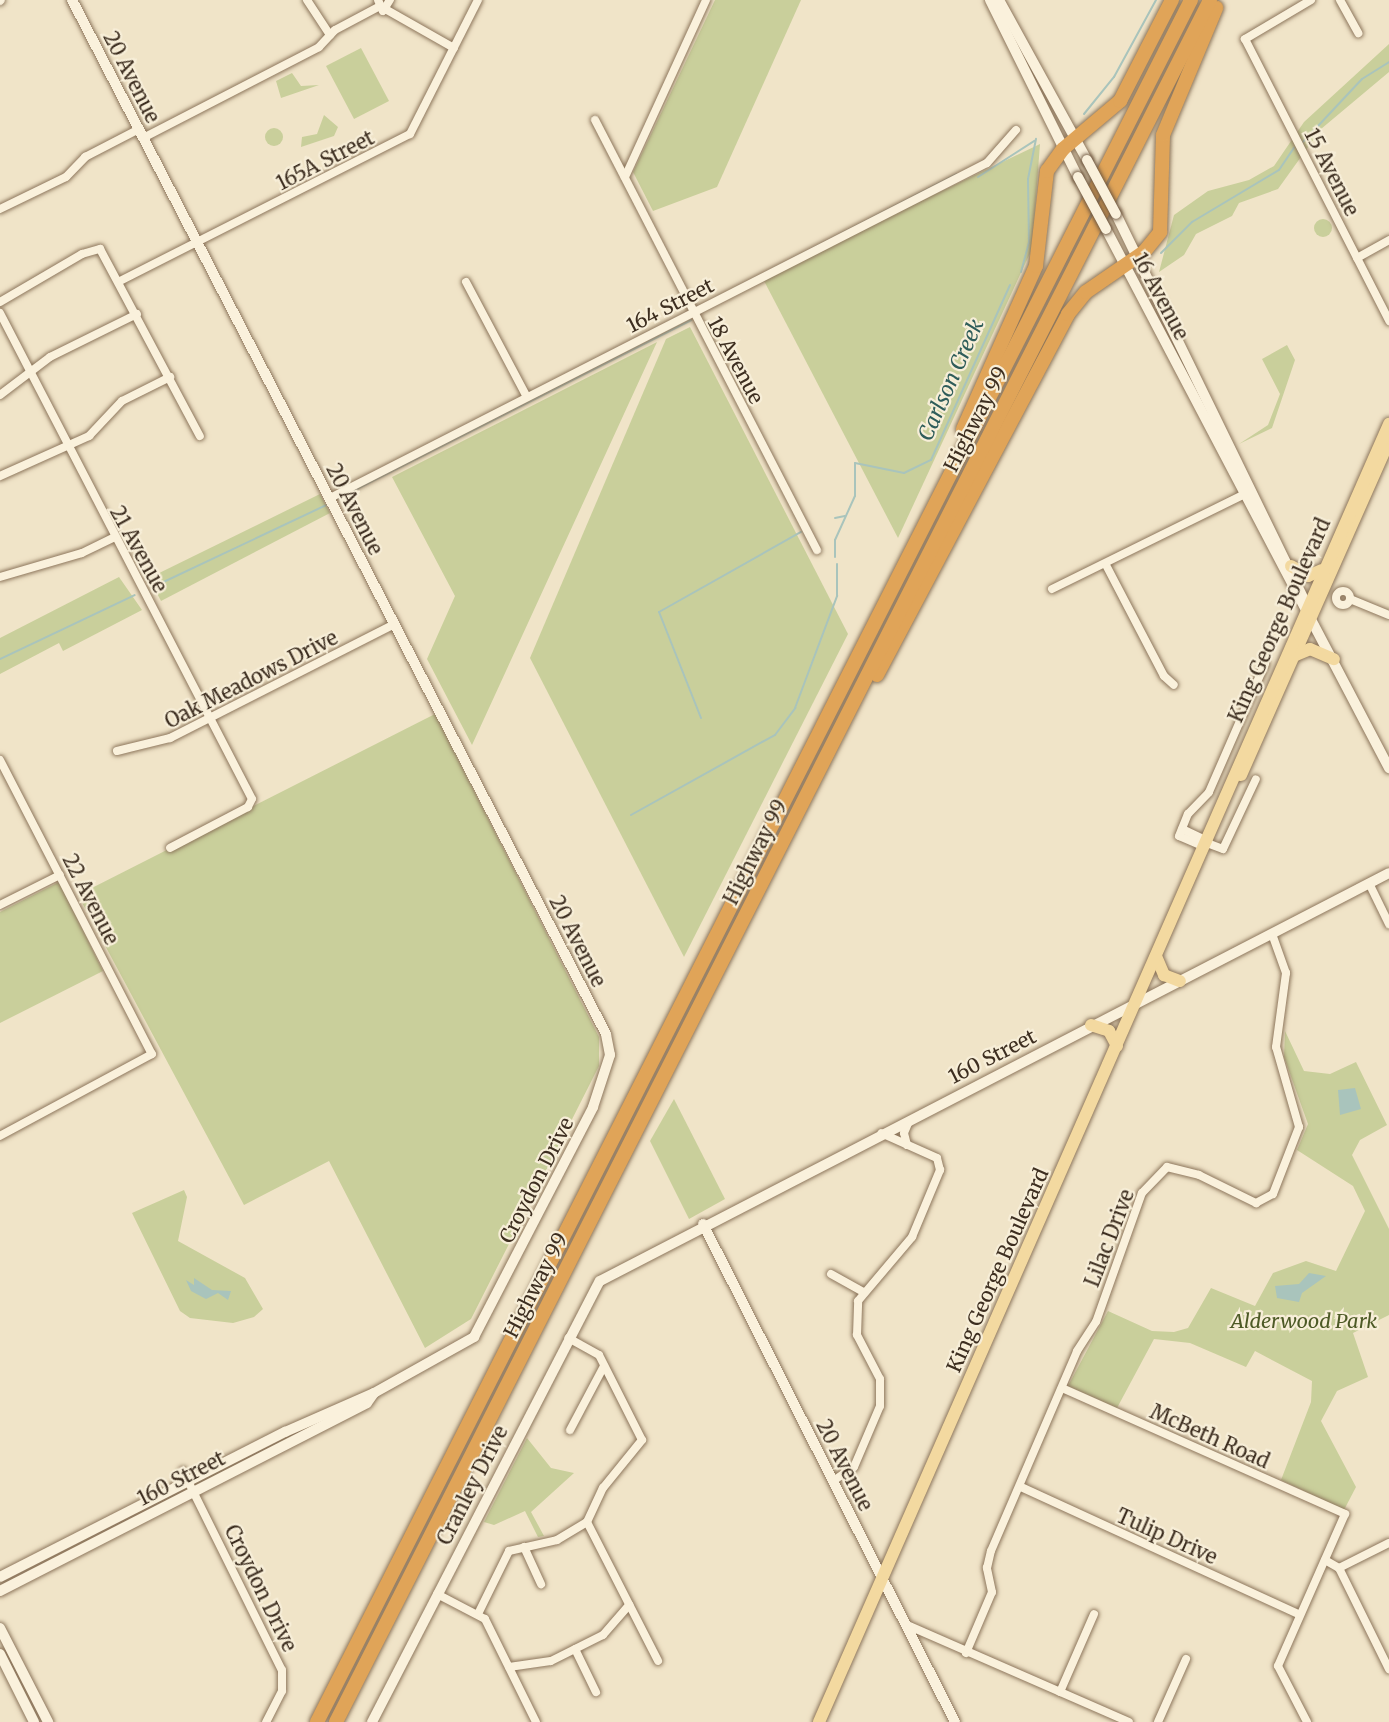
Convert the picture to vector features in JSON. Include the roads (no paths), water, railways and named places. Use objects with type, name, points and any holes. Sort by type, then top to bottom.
[{"type":"highway","points":[[890,593],[1036,266],[1045,180],[1063,149],[1120,101],[1172,0]]},
{"type":"highway","name":"Highway 99","points":[[318,1722],[1191,0]]},
{"type":"highway","name":"Highway 99","points":[[336,1722],[1210,0]]},
{"type":"highway","points":[[791,825],[960,525],[1068,314],[1091,286],[1138,256],[1163,225],[1163,135],[1219,0]]},
{"type":"main road","name":"King George Boulevard","points":[[819,1722],[1207,841],[1306,606],[1389,424]]},
{"type":"main road","name":"King George Boulevard","points":[[1207,841],[1296,655],[1389,441]]},
{"type":"main road","points":[[1291,566],[1308,576],[1322,570]]},
{"type":"main road","points":[[1296,655],[1310,649],[1334,659]]},
{"type":"main road","points":[[1156,956],[1164,975],[1180,981]]},
{"type":"main road","points":[[1090,1025],[1109,1031],[1117,1046]]},
{"type":"street","name":"20 Avenue","points":[[72,0],[606,1034]]},
{"type":"street","points":[[306,0],[330,35]]},
{"type":"street","points":[[387,10],[390,0]]},
{"type":"street","name":"165A Street","points":[[120,280],[197,244],[410,134],[478,0]]},
{"type":"street","points":[[625,177],[706,0]]},
{"type":"street","name":"16 Avenue","points":[[990,0],[1063,149],[1186,381],[1243,495],[1306,606],[1388,763]]},
{"type":"street","name":"16 Avenue","points":[[999,0],[1138,256],[1209,404],[1291,566],[1306,606]]},
{"type":"street","name":"15 Avenue","points":[[1311,0],[1245,39],[1389,321]]},
{"type":"street","points":[[1340,0],[1358,33]]},
{"type":"street","points":[[0,209],[66,177],[85,156],[141,134],[319,47],[330,35],[378,4],[454,48]]},
{"type":"street","name":"18 Avenue","points":[[595,120],[817,550]]},
{"type":"street","name":"164 Street","points":[[330,498],[987,163],[1016,130]]},
{"type":"street","points":[[1357,258],[1389,240]]},
{"type":"street","points":[[0,302],[82,254],[100,249],[120,280],[200,436]]},
{"type":"street","points":[[466,282],[527,397]]},
{"type":"street","name":"21 Avenue","points":[[0,313],[113,538],[252,799],[248,807],[170,848]]},
{"type":"street","points":[[0,395],[50,357],[137,314]]},
{"type":"street","points":[[0,476],[89,436],[122,401],[170,377]]},
{"type":"street","points":[[1186,381],[1209,404]]},
{"type":"street","points":[[1052,589],[1106,565],[1243,495],[1259,503]]},
{"type":"street","points":[[0,577],[82,554],[113,538]]},
{"type":"street","points":[[1106,565],[1164,676],[1174,685]]},
{"type":"street","points":[[1350,599],[1389,615]]},
{"type":"street","name":"Oak Meadows Drive","points":[[117,751],[154,745],[395,624]]},
{"type":"street","points":[[1256,779],[1223,849],[1181,832],[1209,792],[1265,664]]},
{"type":"street","name":"22 Avenue","points":[[0,759],[152,1054],[0,1136]]},
{"type":"street","name":"160 Street","points":[[612,1272],[1389,873]]},
{"type":"street","points":[[0,906],[60,875]]},
{"type":"street","points":[[1369,883],[1389,924]]},
{"type":"street","name":"Lilac Drive","points":[[966,1653],[992,1592],[987,1568],[992,1551],[1077,1350],[1096,1322],[1142,1193],[1156,1174],[1179,1168],[1256,1203],[1273,1194],[1299,1127],[1276,1047],[1286,973],[1272,933]]},
{"type":"street","name":"Croydon Drive","points":[[474,1337],[597,1098],[609,1070],[606,1034]]},
{"type":"street","points":[[907,1144],[904,1132],[912,1116]]},
{"type":"street","points":[[833,1481],[854,1467],[880,1406],[880,1379],[857,1335],[862,1292],[912,1237],[940,1162],[907,1144],[880,1133]]},
{"type":"street","name":"20 Avenue","points":[[703,1224],[955,1722]]},
{"type":"street","name":"Cranley Drive","points":[[372,1722],[591,1291],[612,1272]]},
{"type":"street","points":[[831,1274],[862,1292]]},
{"type":"street","name":"160 Street","points":[[0,1577],[188,1481],[374,1393],[474,1337]]},
{"type":"street","points":[[479,1612],[509,1551],[557,1540],[587,1522],[603,1488],[642,1440],[599,1355],[567,1338]]},
{"type":"street","points":[[570,1430],[604,1365]]},
{"type":"street","name":"McBeth Road","points":[[1062,1388],[1345,1514],[1325,1560]]},
{"type":"street","name":"160 Street","points":[[0,1591],[367,1403],[374,1393]]},
{"type":"street","name":"Croydon Drive","points":[[183,1470],[282,1670],[282,1691],[266,1722]]},
{"type":"street","name":"Tulip Drive","points":[[1021,1487],[1300,1615]]},
{"type":"street","points":[[587,1522],[658,1661]]},
{"type":"street","points":[[1339,1568],[1389,1543]]},
{"type":"street","points":[[524,1547],[541,1584]]},
{"type":"street","points":[[1307,1722],[1278,1666],[1325,1560],[1339,1568],[1388,1664]]},
{"type":"street","points":[[437,1594],[479,1612],[536,1722]]},
{"type":"street","points":[[509,1667],[551,1661],[603,1635],[629,1605]]},
{"type":"street","points":[[1059,1692],[1094,1614]]},
{"type":"street","points":[[907,1625],[966,1653],[1129,1722]]},
{"type":"street","points":[[0,1628],[47,1722]]},
{"type":"street","points":[[575,1649],[596,1692]]},
{"type":"street","points":[[0,1654],[34,1722]]},
{"type":"street","points":[[1158,1722],[1186,1659]]},
{"type":"street","points":[[27,1706],[47,1722]]},
{"type":"water","points":[[1355,1088],[1361,1109],[1340,1115],[1338,1090]]},
{"type":"water","points":[[1309,1273],[1326,1276],[1302,1293],[1299,1302],[1277,1298],[1275,1286],[1299,1284]]},
{"type":"water","points":[[194,1278],[212,1290],[231,1291],[228,1300],[218,1293],[206,1299],[191,1291],[186,1280],[194,1285]]},
{"type":"waterway","points":[[1084,114],[1114,77],[1156,0]]},
{"type":"waterway","name":"Carlson Creek","points":[[1303,142],[1362,79],[1389,62]]},
{"type":"waterway","points":[[1021,272],[1029,243],[1028,179],[1036,139]]},
{"type":"waterway","points":[[978,177],[1034,141]]},
{"type":"waterway","name":"Carlson Creek","points":[[1161,253],[1192,222],[1279,170],[1294,148]]},
{"type":"waterway","points":[[697,308],[957,174]]},
{"type":"waterway","name":"Carlson Creek","points":[[835,557],[835,540],[855,496],[855,463],[904,473],[931,460],[1010,285]]},
{"type":"waterway","points":[[337,499],[691,320]]},
{"type":"waterway","points":[[155,586],[326,505]]},
{"type":"waterway","points":[[835,518],[845,516]]},
{"type":"waterway","points":[[701,718],[659,612],[801,532]]},
{"type":"waterway","points":[[631,815],[775,735],[795,708],[837,596],[837,564]]},
{"type":"waterway","points":[[0,659],[135,595]]},
{"type":"park label","name":"Alderwood Park","points":[[1304,1320]]}]
